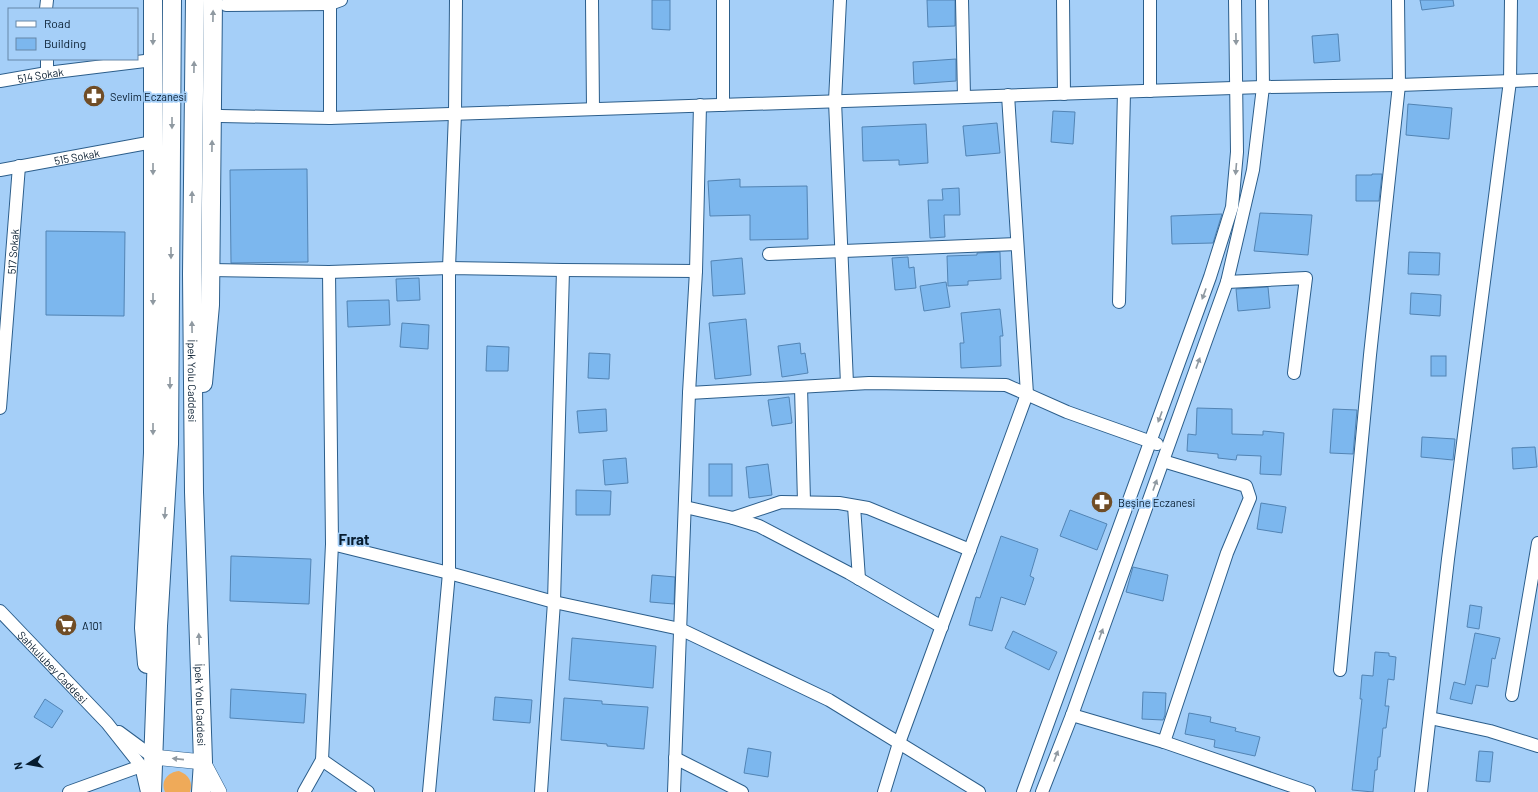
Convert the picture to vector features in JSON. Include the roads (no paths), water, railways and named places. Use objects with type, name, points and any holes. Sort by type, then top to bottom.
[{"type":"highway","points":[[147,761],[144,628],[153,453],[153,0]]},
{"type":"highway","name":"İpek Yolu Caddesi","points":[[152,792],[147,761],[158,626],[169,444],[172,0]]},
{"type":"highway","name":"İpek Yolu Caddesi","points":[[195,0],[192,274],[194,492],[203,762],[201,792]]},
{"type":"highway","points":[[194,492],[210,305],[220,3]]},
{"type":"main road","name":"İpek Yolu Caddesi","points":[[147,761],[203,762]]},
{"type":"main road","points":[[203,762],[219,792]]},
{"type":"street","points":[[429,792],[449,573],[449,268],[455,113],[456,0]]},
{"type":"street","points":[[592,0],[593,109]]},
{"type":"street","points":[[723,0],[723,105]]},
{"type":"street","points":[[840,0],[835,101],[847,384]]},
{"type":"street","points":[[962,0],[964,97]]},
{"type":"street","points":[[1063,0],[1064,94]]},
{"type":"street","points":[[1150,0],[1150,91]]},
{"type":"street","points":[[1023,792],[1210,277],[1232,207],[1237,152],[1235,0]]},
{"type":"street","points":[[1042,792],[1072,715],[1227,282],[1253,170],[1263,87],[1262,0]]},
{"type":"street","points":[[1340,670],[1370,355],[1399,85],[1398,0]]},
{"type":"street","points":[[1421,792],[1448,559],[1510,81],[1510,0]]},
{"type":"street","points":[[220,3],[334,1],[330,118]]},
{"type":"street","points":[[47,60],[47,73]]},
{"type":"street","name":"514 Sokak","points":[[0,81],[47,73],[153,60]]},
{"type":"street","points":[[221,116],[330,118],[1008,95],[1538,80]]},
{"type":"street","points":[[1119,302],[1124,92]]},
{"type":"street","points":[[884,792],[899,743],[1027,394],[1008,95]]},
{"type":"street","points":[[674,792],[689,393],[696,271],[700,105]]},
{"type":"street","name":"515 Sokak","points":[[0,170],[153,142]]},
{"type":"street","name":"517 Sokak","points":[[0,408],[2,360],[19,166]]},
{"type":"street","points":[[769,254],[1017,244]]},
{"type":"street","points":[[210,270],[329,272],[449,268],[696,271]]},
{"type":"street","points":[[541,792],[554,602],[563,270]]},
{"type":"street","points":[[304,792],[322,760],[332,544],[329,272]]},
{"type":"street","points":[[1227,282],[1306,278],[1294,373]]},
{"type":"street","points":[[689,393],[869,383],[1006,385],[1067,412],[1168,448]]},
{"type":"street","points":[[801,387],[804,502]]},
{"type":"street","points":[[1163,461],[1246,486],[1250,498],[1227,553],[1164,742]]},
{"type":"street","points":[[733,518],[781,502],[839,503],[868,508],[970,550]]},
{"type":"street","points":[[854,506],[859,579]]},
{"type":"street","points":[[685,507],[733,518],[759,526],[859,579],[942,627]]},
{"type":"street","points":[[1512,695],[1538,543]]},
{"type":"street","points":[[332,544],[449,573],[554,602],[680,629],[828,700],[979,792]]},
{"type":"street","points":[[1527,610],[1538,616]]},
{"type":"street","name":"Şahkulubey Caddesi","points":[[0,611],[107,723],[147,761]]},
{"type":"street","points":[[1072,715],[1164,742],[1303,791]]},
{"type":"street","points":[[1430,718],[1490,731],[1538,746]]},
{"type":"street","points":[[675,758],[742,792]]},
{"type":"street","points":[[322,760],[368,792]]},
{"type":"street","points":[[69,792],[147,761],[147,792]]},
{"type":"place","name":"Sevlim Eczanesi","points":[[94,96]]},
{"type":"place","name":"Beşine Eczanesi","points":[[1102,502]]},
{"type":"place","name":"A101","points":[[66,625]]},
{"type":"district","name":"Fırat","points":[[354,539]]}]
